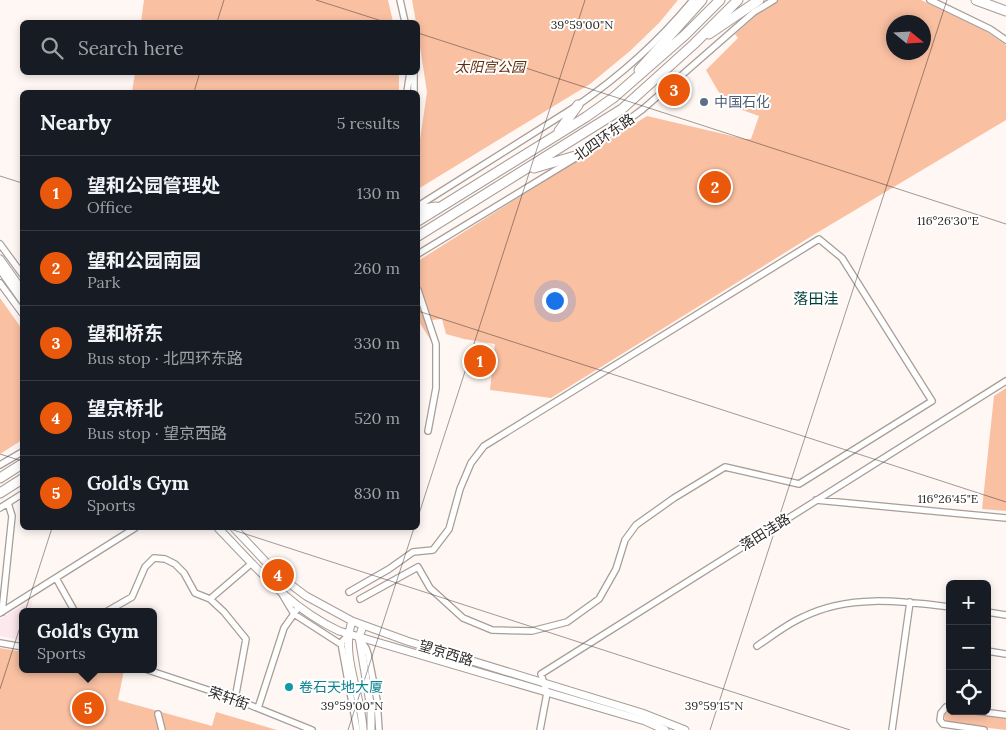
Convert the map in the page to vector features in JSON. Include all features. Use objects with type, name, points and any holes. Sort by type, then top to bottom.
[{"type":"highway","points":[[613,98],[702,0]]},
{"type":"highway","name":"北四环东路","points":[[420,220],[613,98],[685,35],[720,0]]},
{"type":"highway","name":"北四环东路","points":[[420,235],[622,109],[694,44],[738,0]]},
{"type":"highway","points":[[694,44],[759,0]]},
{"type":"highway","points":[[976,0],[1006,10]]},
{"type":"highway","points":[[989,0],[1006,10]]},
{"type":"highway","points":[[556,135],[578,105]]},
{"type":"highway","points":[[522,172],[582,154]]},
{"type":"highway","points":[[420,210],[443,205]]},
{"type":"highway","points":[[0,478],[20,465]]},
{"type":"highway","points":[[0,493],[20,480]]},
{"type":"main road","points":[[0,259],[20,293]]},
{"type":"main road","points":[[0,270],[20,294]]},
{"type":"main road","name":"望京西路","points":[[220,530],[296,611],[319,622],[348,634],[645,722],[665,730]]},
{"type":"main road","name":"望京西路","points":[[236,530],[278,575],[306,596],[352,622],[544,684],[642,713],[685,730]]},
{"type":"main road","points":[[352,622],[348,634],[349,651],[361,705],[363,730]]},
{"type":"main road","points":[[363,626],[359,637],[372,730]]},
{"type":"street","points":[[400,0],[405,20]]},
{"type":"street","points":[[420,205],[578,105],[627,67],[693,0]]},
{"type":"street","name":"北四环东路","points":[[420,253],[582,154],[643,109],[754,12],[774,0]]},
{"type":"street","points":[[930,0],[990,29],[1006,40]]},
{"type":"street","points":[[407,90],[410,75]]},
{"type":"street","points":[[414,75],[414,90]]},
{"type":"street","points":[[349,592],[414,552],[433,550],[449,529],[460,489],[471,463],[484,446],[819,239],[842,258],[932,401],[799,484],[725,467],[636,524],[625,540],[616,569],[599,599],[567,622],[532,631],[492,630],[463,618],[430,588],[418,567],[360,600]]},
{"type":"street","points":[[0,244],[20,271]]},
{"type":"street","points":[[1,284],[20,295]]},
{"type":"street","points":[[1,284],[20,310]]},
{"type":"street","points":[[420,296],[436,344],[436,388],[428,432]]},
{"type":"street","name":"落田洼路","points":[[544,684],[541,674],[1006,381]]},
{"type":"street","points":[[0,466],[20,453]]},
{"type":"street","points":[[0,508],[20,495]]},
{"type":"street","points":[[816,500],[1006,518]]},
{"type":"street","points":[[1,612],[12,516],[8,503]]},
{"type":"street","points":[[1,612],[132,530]]},
{"type":"street","points":[[113,608],[132,597],[145,567],[154,558],[165,559],[176,564],[184,573],[195,593],[210,599],[224,612],[246,639],[234,699]]},
{"type":"street","points":[[210,599],[252,563]]},
{"type":"street","points":[[56,578],[73,608]]},
{"type":"street","points":[[757,646],[803,616],[854,602],[883,600],[946,606]]},
{"type":"street","points":[[892,730],[910,602]]},
{"type":"street","points":[[258,708],[284,628],[296,611],[349,651]]},
{"type":"street","points":[[991,613],[1006,615]]},
{"type":"street","points":[[340,643],[348,634]]},
{"type":"street","points":[[359,637],[368,654],[377,700],[379,730]]},
{"type":"street","points":[[0,643],[19,646]]},
{"type":"street","points":[[340,643],[357,730]]},
{"type":"street","points":[[991,652],[1006,654]]},
{"type":"street","name":"荣轩街","points":[[157,673],[234,699],[312,730]]},
{"type":"street","points":[[540,730],[547,693],[544,684]]},
{"type":"street","points":[[946,707],[941,713],[940,720],[943,724],[984,730]]},
{"type":"street","points":[[991,713],[1006,715]]},
{"type":"street","points":[[158,714],[162,730]]},
{"type":"shaded area","points":[[32,600],[31,608],[19,608],[19,640],[0,636],[0,619]]},
{"type":"green space","points":[[144,0],[388,0],[393,20],[141,20]]},
{"type":"green space","name":"太阳宫公园","points":[[412,0],[678,0],[659,23],[630,51],[590,84],[420,188],[420,139],[427,92],[420,47],[420,20],[416,20]]},
{"type":"green space","points":[[778,0],[921,0],[984,30],[1006,45],[1006,120],[815,234],[551,398],[490,390],[495,344],[446,334],[442,319],[432,320],[420,287],[420,260],[647,116],[751,139],[759,116],[731,106],[718,91],[706,70],[738,38],[735,34],[762,10]]},
{"type":"green space","points":[[135,75],[399,75],[399,90],[132,90]]},
{"type":"green space","points":[[0,298],[20,326],[20,441],[0,454]]},
{"type":"green space","points":[[420,304],[433,344],[420,323]]},
{"type":"green space","points":[[1006,388],[1006,511],[982,509],[994,396]]},
{"type":"green space","points":[[0,648],[19,651],[19,673],[123,673],[118,700],[212,726],[216,712],[277,730],[0,730]]},
{"type":"green space","points":[[945,714],[989,715],[1006,718],[1006,730],[948,723],[945,719]]},
{"type":"place","name":"望和桥东","points":[[674,90]]},
{"type":"place","name":"中国石化","points":[[704,102]]},
{"type":"place","name":"望和公园南园","points":[[715,187]]},
{"type":"place","name":"望和公园管理处","points":[[480,361]]},
{"type":"place","name":"望京桥北","points":[[278,575]]},
{"type":"place","name":"卷石天地大厦","points":[[289,687]]},
{"type":"place","name":"Gold's Gym","points":[[88,708]]},
{"type":"district","name":"落田洼","points":[[816,299]]}]
